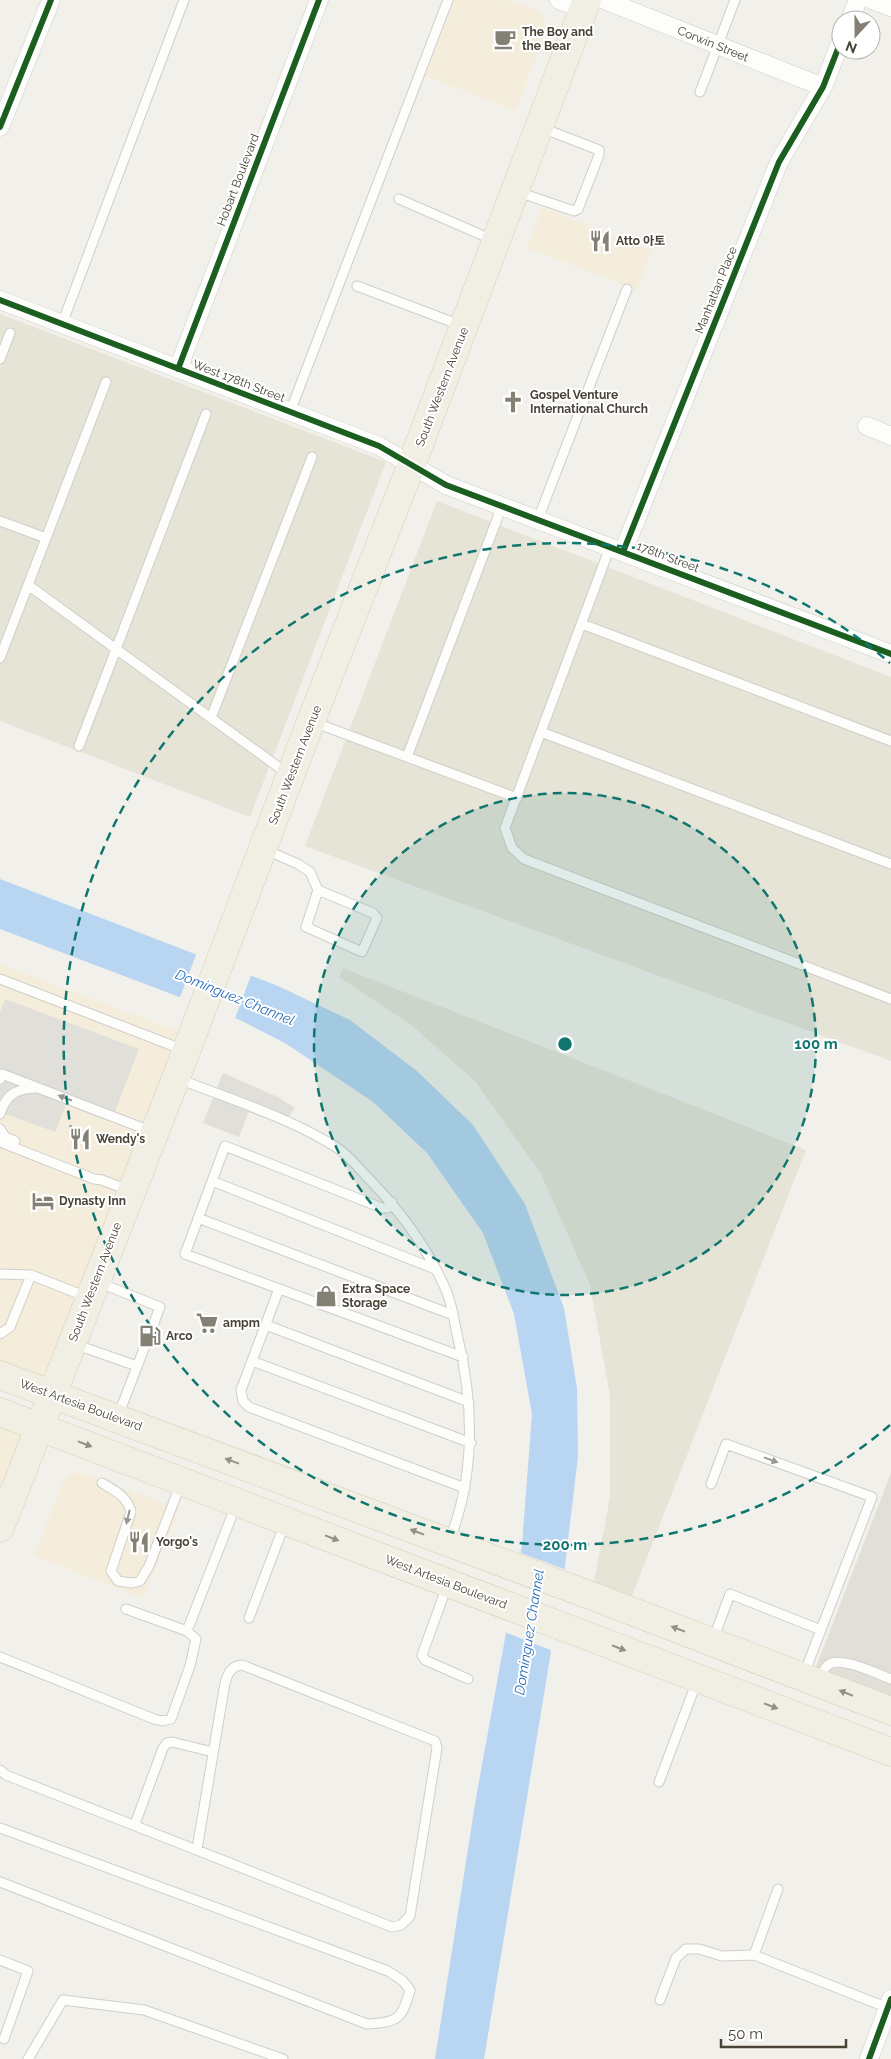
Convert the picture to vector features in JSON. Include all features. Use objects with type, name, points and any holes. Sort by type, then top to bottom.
[{"type":"main road","name":"South Western Avenue","points":[[0,1528],[201,1014],[311,721],[498,242],[583,2]]},
{"type":"main road","name":"West Artesia Boulevard","points":[[0,1375],[891,1711]]},
{"type":"main road","name":"West Artesia Boulevard","points":[[0,1412],[891,1752]]},
{"type":"street","points":[[0,127],[51,0]]},
{"type":"street","name":"Hobart Boulevard","points":[[178,369],[320,0]]},
{"type":"street","points":[[872,0],[891,7]]},
{"type":"street","name":"Corwin Street","points":[[583,2],[717,47],[823,87]]},
{"type":"street","name":"Manhattan Place","points":[[617,550],[780,162],[823,87],[834,60]]},
{"type":"street","name":"West 178th Street","points":[[0,300],[379,446],[412,466]]},
{"type":"street","points":[[866,426],[891,436]]},
{"type":"street","name":"178th Street","points":[[412,466],[446,485],[891,654]]},
{"type":"street","points":[[869,2059],[889,2003]]},
{"type":"lane","points":[[62,324],[184,0]]},
{"type":"lane","points":[[290,412],[448,0]]},
{"type":"lane","points":[[700,92],[735,0]]},
{"type":"lane","points":[[516,191],[574,211],[578,209],[600,155],[599,150],[540,127]]},
{"type":"lane","points":[[399,199],[498,242]]},
{"type":"lane","points":[[357,286],[465,327]]},
{"type":"lane","points":[[538,519],[627,289]]},
{"type":"lane","points":[[0,358],[10,333]]},
{"type":"lane","points":[[0,658],[106,382]]},
{"type":"lane","points":[[79,746],[206,414]]},
{"type":"lane","points":[[211,718],[312,457]]},
{"type":"lane","points":[[407,757],[502,506]]},
{"type":"lane","points":[[0,522],[46,538]]},
{"type":"lane","points":[[617,550],[582,624],[505,828],[512,848],[524,859],[891,999]]},
{"type":"lane","points":[[28,585],[290,776]]},
{"type":"lane","points":[[582,624],[891,741]]},
{"type":"lane","points":[[311,721],[516,798]]},
{"type":"lane","points":[[541,732],[891,864]]},
{"type":"lane","points":[[263,849],[298,864],[310,872],[318,890],[306,927],[362,952],[377,918],[373,913],[318,890]]},
{"type":"lane","points":[[0,979],[186,1051]]},
{"type":"lane","points":[[1,1076],[155,1132]]},
{"type":"lane","points":[[176,1078],[279,1118],[338,1148],[392,1202],[424,1246],[446,1291],[453,1315],[463,1357],[469,1402],[471,1443],[465,1488],[448,1544]]},
{"type":"lane","points":[[0,1114],[8,1095],[22,1088],[37,1088]]},
{"type":"lane","points":[[0,1129],[5,1137],[96,1173],[102,1180]]},
{"type":"lane","points":[[0,1142],[94,1179],[102,1180],[131,1191]]},
{"type":"lane","points":[[392,1202],[388,1208],[382,1208],[225,1146],[185,1254],[463,1357]]},
{"type":"lane","points":[[212,1181],[435,1269]]},
{"type":"lane","points":[[198,1218],[453,1315]]},
{"type":"lane","points":[[0,1274],[31,1275],[160,1307],[117,1419]]},
{"type":"lane","points":[[0,1334],[10,1327],[31,1275]]},
{"type":"lane","points":[[279,1289],[241,1390],[243,1401],[249,1407],[465,1488]]},
{"type":"lane","points":[[266,1325],[469,1402]]},
{"type":"lane","points":[[72,1344],[137,1366]]},
{"type":"lane","points":[[252,1361],[471,1443]]},
{"type":"lane","points":[[711,1484],[726,1444],[872,1497],[821,1630],[811,1680]]},
{"type":"lane","points":[[102,1483],[122,1495],[128,1503],[131,1512],[111,1571],[118,1581],[132,1583],[140,1581],[149,1566],[181,1481]]},
{"type":"lane","points":[[187,1632],[238,1502]]},
{"type":"lane","points":[[249,1618],[286,1520]]},
{"type":"lane","points":[[448,1583],[422,1655],[425,1660],[468,1679]]},
{"type":"lane","points":[[712,1642],[730,1594],[821,1630]]},
{"type":"lane","points":[[0,1657],[162,1721],[171,1719],[190,1666],[196,1639],[187,1632],[126,1608]]},
{"type":"lane","points":[[811,1680],[834,1661],[843,1662],[891,1679]]},
{"type":"lane","points":[[0,1770],[6,1775],[197,1848],[392,1927],[401,1925],[410,1916],[438,1748],[435,1741],[428,1736],[242,1665],[229,1670],[225,1683],[197,1848]]},
{"type":"lane","points":[[659,1782],[698,1678]]},
{"type":"lane","points":[[135,1824],[163,1748],[167,1743],[172,1742],[213,1752]]},
{"type":"lane","points":[[0,1828],[388,1971],[403,1981],[410,1990],[405,2011],[389,2022],[367,2024],[0,1882]]},
{"type":"lane","points":[[754,1955],[778,1889]]},
{"type":"lane","points":[[660,2000],[676,1958],[686,1950],[699,1949],[722,1956],[754,1955],[889,2003]]},
{"type":"lane","points":[[0,1960],[28,1971],[4,2039]]},
{"type":"lane","points":[[28,2059],[63,2000],[144,2010],[283,2059]]},
{"type":"shaded area","points":[[455,0],[509,0],[538,11],[544,19],[545,32],[516,111],[425,76]]},
{"type":"shaded area","points":[[542,207],[651,250],[637,290],[527,248]]},
{"type":"shaded area","points":[[0,314],[386,462],[250,817],[0,721]]},
{"type":"shaded area","points":[[437,501],[891,677],[891,1061],[305,846]]},
{"type":"shaded area","points":[[0,964],[185,1034],[48,1388],[0,1369]]},
{"type":"shaded area","points":[[343,968],[806,1150],[628,1606],[592,1593],[610,1497],[610,1395],[590,1285],[541,1174],[475,1081],[411,1025],[339,977]]},
{"type":"shaded area","points":[[5,999],[139,1049],[111,1122],[66,1105],[55,1132],[0,1112],[0,1012]]},
{"type":"shaded area","points":[[223,1073],[278,1097],[295,1108],[283,1125],[249,1112],[239,1137],[203,1123]]},
{"type":"shaded area","points":[[0,1422],[25,1432],[0,1498]]},
{"type":"shaded area","name":"Yorgo's","points":[[73,1473],[84,1474],[180,1509],[143,1598],[34,1556],[63,1481]]},
{"type":"shaded area","points":[[891,1473],[891,1708],[812,1677]]},
{"type":"water","name":"Dominguez Channel","points":[[0,879],[278,986],[350,1020],[417,1071],[473,1125],[525,1204],[564,1308],[577,1388],[578,1456],[565,1566],[484,2059],[435,2059],[476,1798],[522,1545],[532,1414],[514,1314],[483,1233],[427,1153],[373,1102],[285,1043],[240,1020],[0,929]]},
{"type":"pier","points":[[197,952],[252,973],[234,1021],[179,1000]]},
{"type":"pier","points":[[518,1552],[567,1570],[553,1651],[505,1632]]},
{"type":"cycle path","points":[[0,127],[51,0]]},
{"type":"cycle path","points":[[178,369],[319,0]]},
{"type":"cycle path","points":[[623,552],[779,162],[823,87],[834,60]]},
{"type":"cycle path","points":[[0,300],[379,446],[446,485],[891,654]]},
{"type":"cycle path","points":[[869,2059],[891,1999]]},
{"type":"place","name":"The Boy and the Bear","points":[[505,39]]},
{"type":"place","name":"Atto 아토","points":[[600,241]]},
{"type":"place","name":"Gospel Venture International Church","points":[[513,402]]},
{"type":"place","name":"Wendy's","points":[[80,1139]]},
{"type":"place","name":"Dynasty Inn","points":[[43,1201]]},
{"type":"place","name":"Extra Space Storage","points":[[326,1296]]},
{"type":"place","name":"ampm","points":[[207,1323]]},
{"type":"place","name":"Arco","points":[[150,1336]]},
{"type":"place","name":"Yorgo's","points":[[139,1542]]}]
